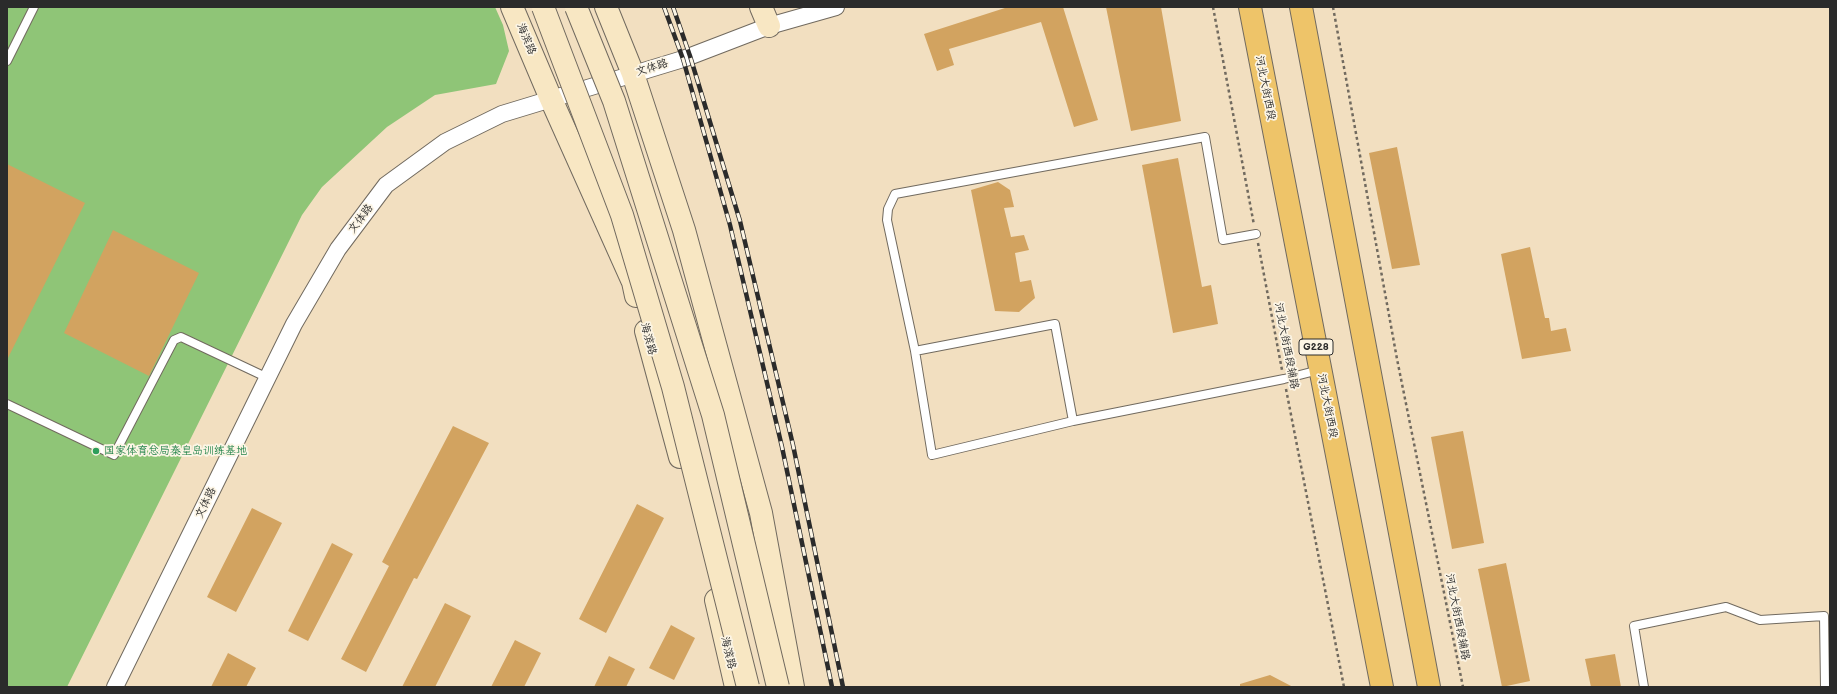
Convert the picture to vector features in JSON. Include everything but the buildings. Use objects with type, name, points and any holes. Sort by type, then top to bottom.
[{"type":"highway","name":"河北大街西段","points":[[1250,7],[1382,687]]},
{"type":"highway","points":[[1301,7],[1429,687]]},
{"type":"street","name":"海滨路","points":[[512,7],[632,282],[699,527],[736,687]]},
{"type":"street","name":"海滨路","points":[[543,7],[622,215],[673,387],[748,687]]},
{"type":"street","points":[[576,7],[614,101],[714,415],[778,687]]},
{"type":"street","points":[[606,7],[632,74],[684,230],[761,513],[793,687]]},
{"type":"street","name":"文体路","points":[[115,687],[294,324],[338,249],[386,185],[445,142],[502,114],[683,59],[765,16],[836,7]]},
{"type":"lane","points":[[7,61],[34,7]]},
{"type":"lane","points":[[1256,234],[1223,240],[1205,137],[895,194],[888,209],[887,220],[915,351],[932,455],[1074,422],[1284,379],[1320,369]]},
{"type":"lane","points":[[915,351],[1056,324],[1074,422]]},
{"type":"lane","points":[[7,404],[114,455],[174,340],[181,337],[268,378]]},
{"type":"lane","points":[[1644,687],[1634,626],[1726,608],[1760,620],[1824,616],[1825,687]]},
{"type":"path","name":"河北大街西段辅路","points":[[1213,7],[1344,687]]},
{"type":"path","name":"河北大街西段辅路","points":[[1333,7],[1397,358],[1463,687]]},
{"type":"green space","name":"国家体育总局秦皇岛训练基地","points":[[7,7],[495,7],[503,25],[509,51],[496,84],[435,95],[387,127],[322,187],[302,215],[67,687],[7,687]]},
{"type":"railway","points":[[664,7],[683,59],[730,225],[782,447],[832,687]]},
{"type":"railway","points":[[673,7],[690,56],[740,221],[793,445],[843,687]]},
{"type":"place","name":"国家体育总局秦皇岛训练基地","points":[[96,451]]}]
